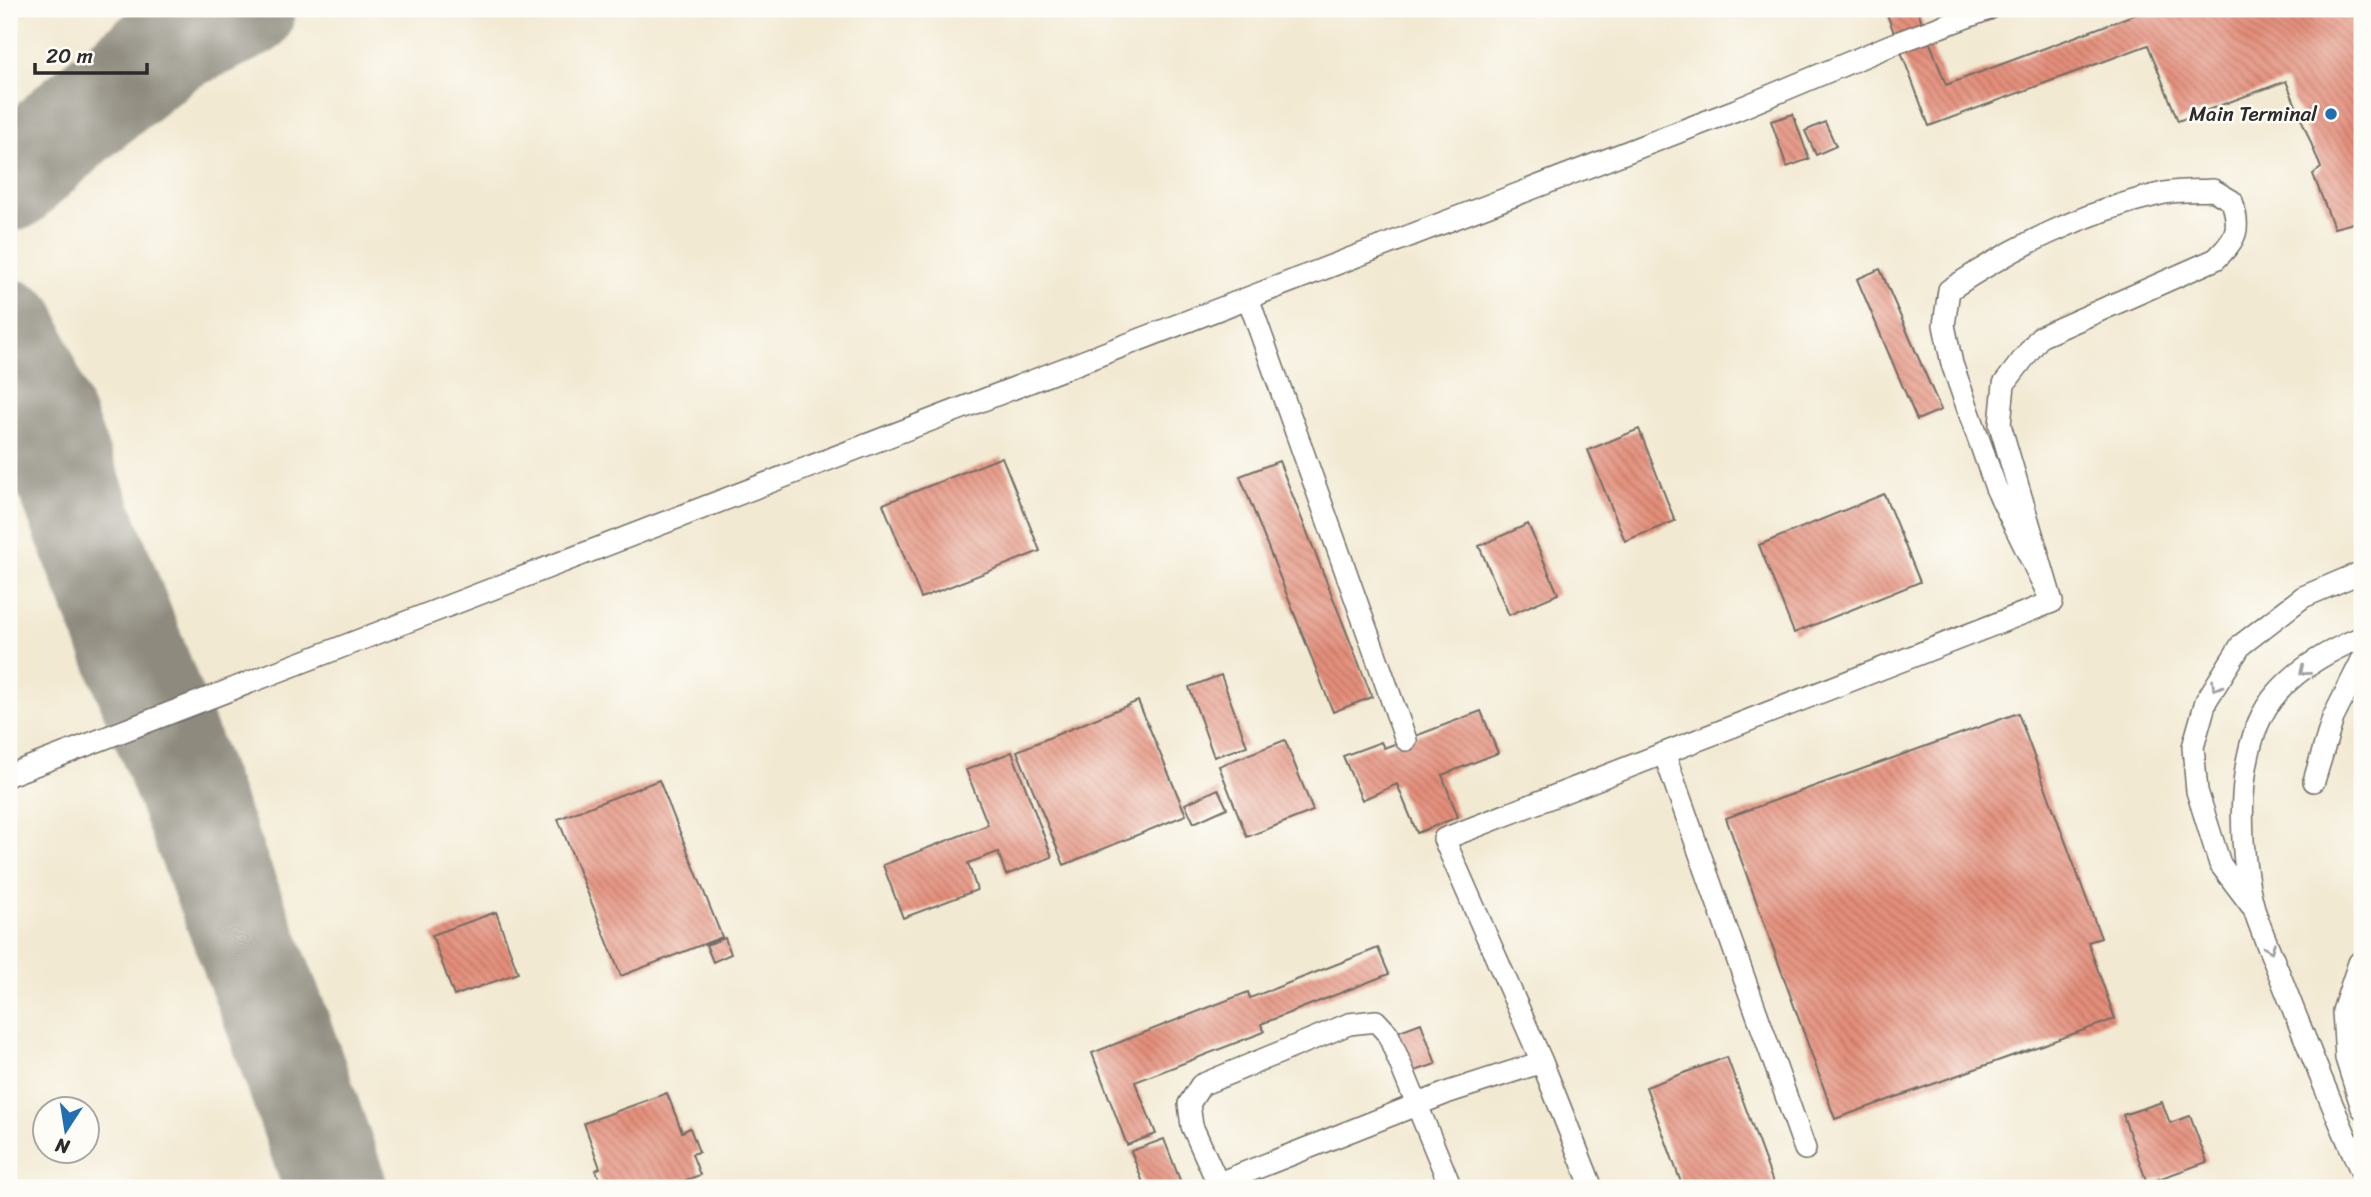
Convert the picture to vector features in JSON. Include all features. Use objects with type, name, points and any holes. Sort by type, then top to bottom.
[{"type":"lane","points":[[9,775],[1736,110],[1891,45],[1989,9]]},
{"type":"lane","points":[[2213,190],[2232,201],[2238,221],[2233,242],[2216,259],[2040,337],[2004,384],[2000,425],[2052,602],[1996,488],[1952,364],[1944,325],[1949,290],[1992,261],[2089,218],[2161,193],[2213,190]]},
{"type":"lane","points":[[1248,298],[1406,740]]},
{"type":"lane","points":[[2255,911],[2220,864],[2197,791],[2193,747],[2206,701],[2241,645],[2302,597],[2362,572]]},
{"type":"lane","points":[[1592,1188],[1542,1062],[1441,832],[1664,753],[2052,602]]},
{"type":"lane","points":[[2362,637],[2325,653],[2277,692],[2254,734],[2243,791],[2244,853],[2255,911],[2328,1097],[2362,1172]]},
{"type":"lane","points":[[2314,781],[2333,718],[2362,660]]},
{"type":"lane","points":[[1664,753],[1805,1149]]},
{"type":"lane","points":[[2359,963],[2343,1011],[2346,1058],[2362,1108]]},
{"type":"lane","points":[[1451,1188],[1417,1105],[1388,1034],[1376,1021],[1349,1024],[1201,1085],[1189,1104],[1192,1126],[1219,1186],[1417,1105],[1542,1062]]},
{"type":"building","name":"Main Terminal","points":[[1885,9],[1917,9],[1946,85],[2136,14],[2134,9],[2362,9],[2362,221],[2334,228],[2313,174],[2321,168],[2286,81],[2178,121],[2148,45],[1929,126]]},
{"type":"building","points":[[1793,114],[1809,159],[1787,167],[1771,121]]},
{"type":"building","points":[[1825,122],[1836,146],[1816,155],[1805,131]]},
{"type":"building","points":[[1880,269],[1941,410],[1917,420],[1857,279]]},
{"type":"building","points":[[1639,429],[1675,521],[1625,541],[1588,450]]},
{"type":"building","points":[[1002,457],[1040,551],[921,598],[883,504]]},
{"type":"building","points":[[1279,461],[1372,697],[1333,712],[1240,476]]},
{"type":"building","points":[[1884,494],[1920,582],[1794,633],[1759,545]]},
{"type":"building","points":[[1528,524],[1558,594],[1509,615],[1479,546]]},
{"type":"building","points":[[1221,675],[1247,746],[1214,757],[1189,687]]},
{"type":"building","points":[[1138,701],[1186,815],[1064,865],[1017,751]]},
{"type":"building","points":[[1481,711],[1498,753],[1442,775],[1458,817],[1417,833],[1397,784],[1362,800],[1343,756],[1381,742],[1384,748]]},
{"type":"building","points":[[2018,713],[2101,938],[2088,942],[2115,1019],[1835,1119],[1726,818]]},
{"type":"building","points":[[1285,740],[1313,811],[1247,837],[1219,766]]},
{"type":"building","points":[[1012,752],[1052,857],[1006,875],[998,852],[968,863],[977,890],[903,918],[883,865],[988,825],[966,770]]},
{"type":"building","points":[[659,780],[722,937],[621,976],[558,819]]},
{"type":"building","points":[[1218,789],[1227,808],[1194,823],[1185,804]]},
{"type":"building","points":[[496,912],[518,973],[454,996],[432,935]]},
{"type":"building","points":[[725,938],[731,954],[713,962],[706,945]]},
{"type":"building","points":[[1378,948],[1389,974],[1261,1024],[1264,1032],[1135,1082],[1156,1134],[1127,1145],[1092,1053],[1248,992],[1250,998]]},
{"type":"building","points":[[1421,1023],[1436,1064],[1409,1073],[1394,1033]]},
{"type":"building","points":[[1727,1057],[1775,1188],[1683,1188],[1646,1087]]},
{"type":"building","points":[[667,1093],[682,1132],[690,1128],[699,1152],[692,1154],[700,1175],[664,1188],[603,1188],[596,1170],[600,1168],[584,1123]]},
{"type":"building","points":[[2162,1102],[2170,1123],[2190,1116],[2207,1162],[2147,1183],[2123,1115]]},
{"type":"building","points":[[1164,1139],[1183,1188],[1145,1188],[1131,1151]]},
{"type":"taxiway","points":[[9,181],[73,122],[170,44],[245,9]]},
{"type":"taxiway","points":[[9,330],[277,1021],[336,1188]]},
{"type":"place","name":"Main Terminal","points":[[2331,114]]}]
